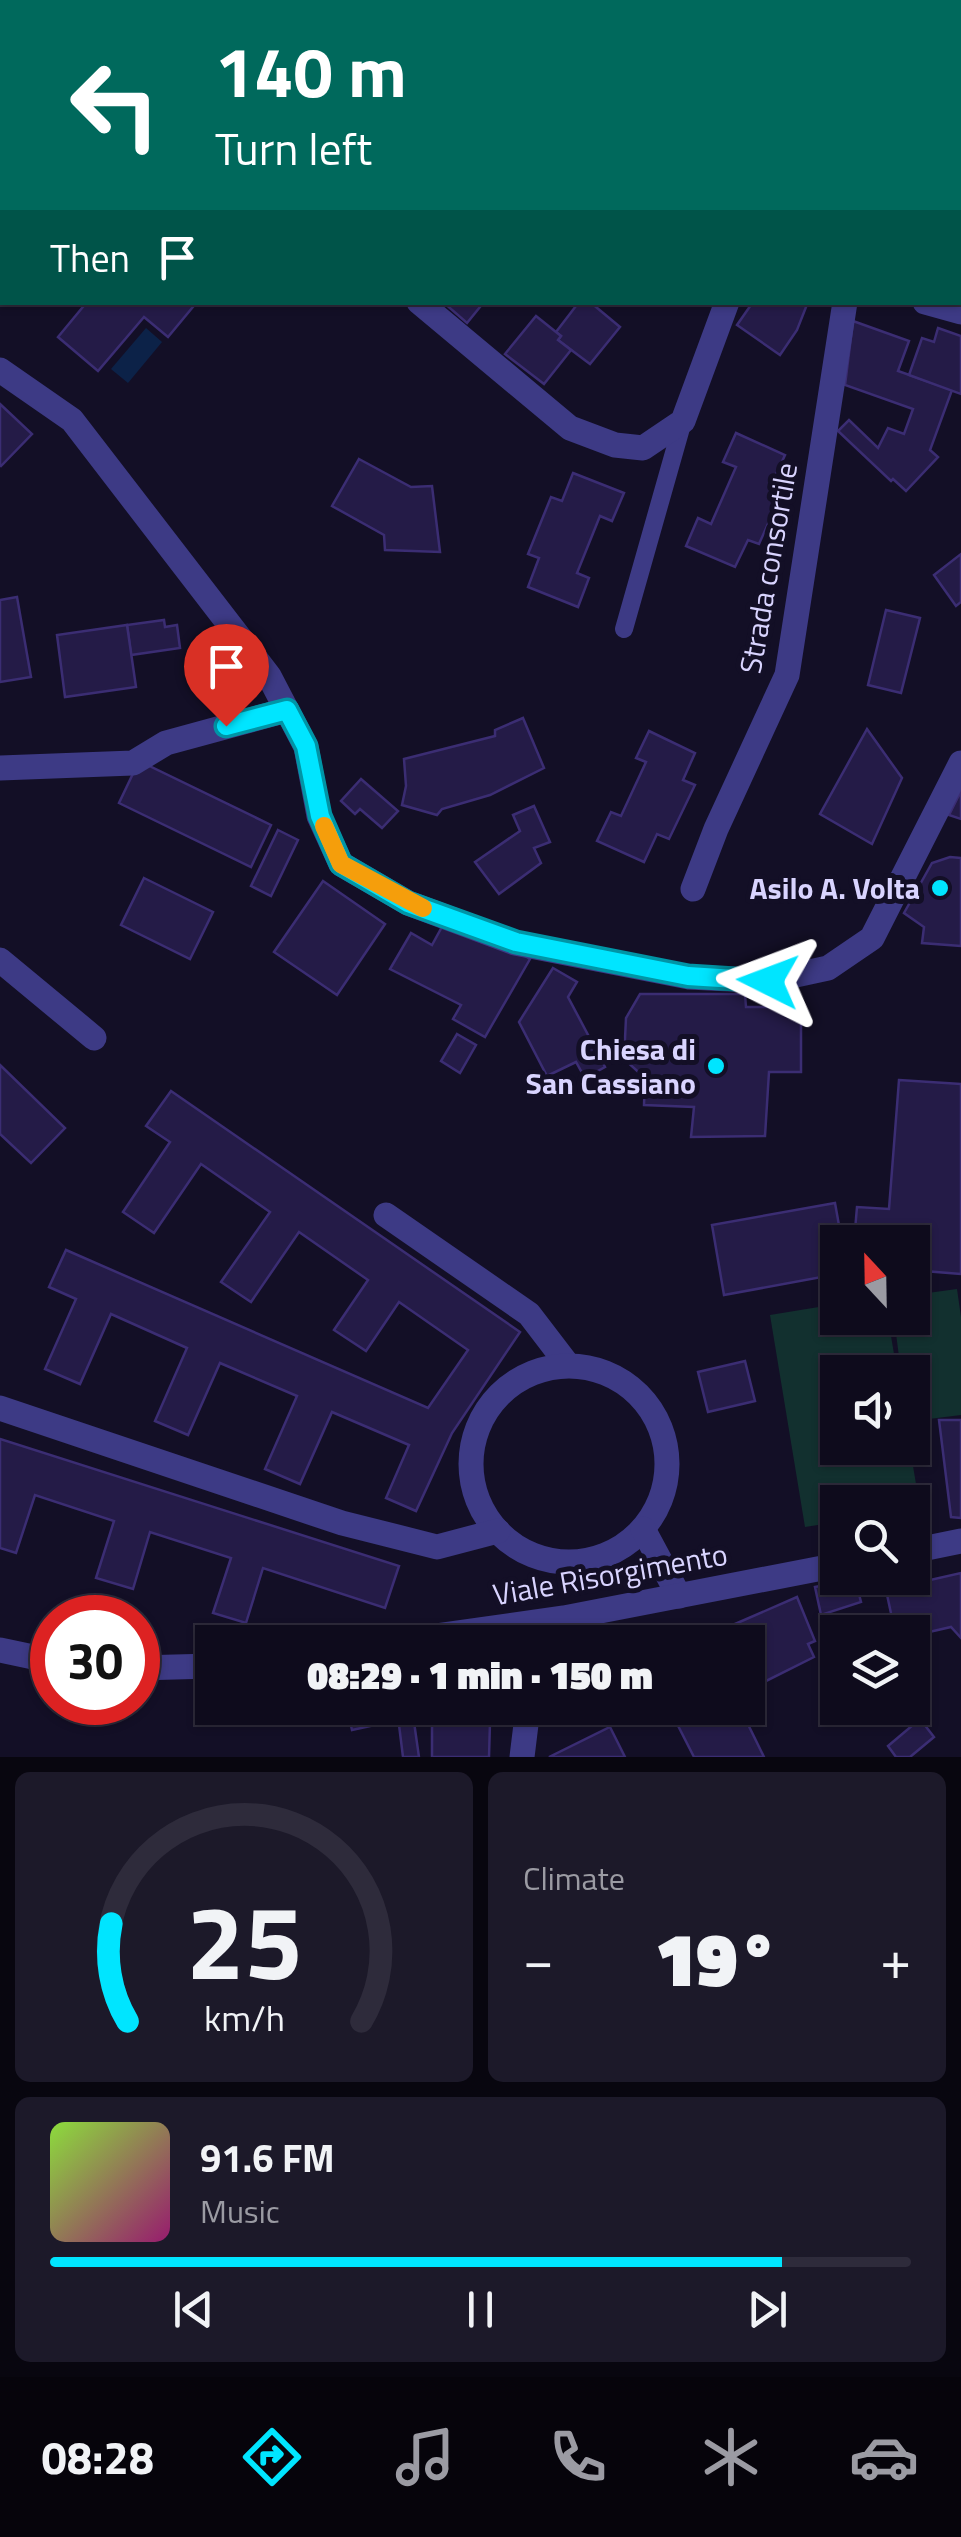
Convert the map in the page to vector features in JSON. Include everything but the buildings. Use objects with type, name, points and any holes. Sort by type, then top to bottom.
[{"type":"street","points":[[424,305],[570,428],[616,445],[643,448],[683,421],[726,305]]},
{"type":"street","name":"Strada consortile","points":[[693,889],[787,674],[845,305]]},
{"type":"street","points":[[936,305],[961,312]]},
{"type":"street","points":[[0,370],[72,420],[269,676],[306,746],[320,816],[341,864],[408,903],[516,942],[688,976],[768,981],[828,968],[872,938],[961,762]]},
{"type":"street","points":[[0,768],[133,763],[166,744],[287,710]]},
{"type":"street","points":[[0,960],[94,1038]]},
{"type":"street","points":[[386,1215],[530,1314],[568,1365]]},
{"type":"street","points":[[568,1365],[600,1370],[629,1385],[651,1408],[664,1437],[668,1470],[660,1501],[643,1529],[618,1550],[587,1560],[554,1561],[523,1551],[498,1531],[480,1504],[471,1473],[473,1441],[486,1411],[508,1387],[536,1371],[568,1365]]},
{"type":"street","points":[[0,1408],[342,1523],[437,1547],[498,1531]]},
{"type":"street","points":[[643,1529],[679,1596]]},
{"type":"street","points":[[930,1547],[961,1541]]},
{"type":"street","name":"Viale Risorgimento","points":[[577,1625],[679,1596],[820,1569]]},
{"type":"street","points":[[0,1650],[30,1656]]},
{"type":"street","points":[[160,1667],[195,1666]]},
{"type":"street","points":[[522,1757],[526,1725]]},
{"type":"lane","points":[[624,629],[683,421]]},
{"type":"green space","points":[[957,1289],[961,1317],[961,1415],[930,1419],[930,1355],[899,1355],[896,1335],[930,1335],[930,1293]]},
{"type":"green space","points":[[820,1307],[820,1335],[891,1335],[894,1355],[820,1355],[820,1465],[913,1465],[916,1485],[820,1485],[820,1525],[805,1527],[770,1315]]},
{"type":"water","points":[[146,328],[162,342],[128,383],[111,369]]},
{"type":"slow traffic","points":[[324,826],[341,864],[423,908]]},
{"type":"place","name":"Asilo A. Volta","points":[[940,888]]},
{"type":"place","name":"Chiesa di San Cassiano","points":[[716,1066]]},
{"type":"route","points":[[226,726],[287,710],[306,746],[320,816],[341,864],[408,903],[516,942],[688,976],[768,981]]}]
